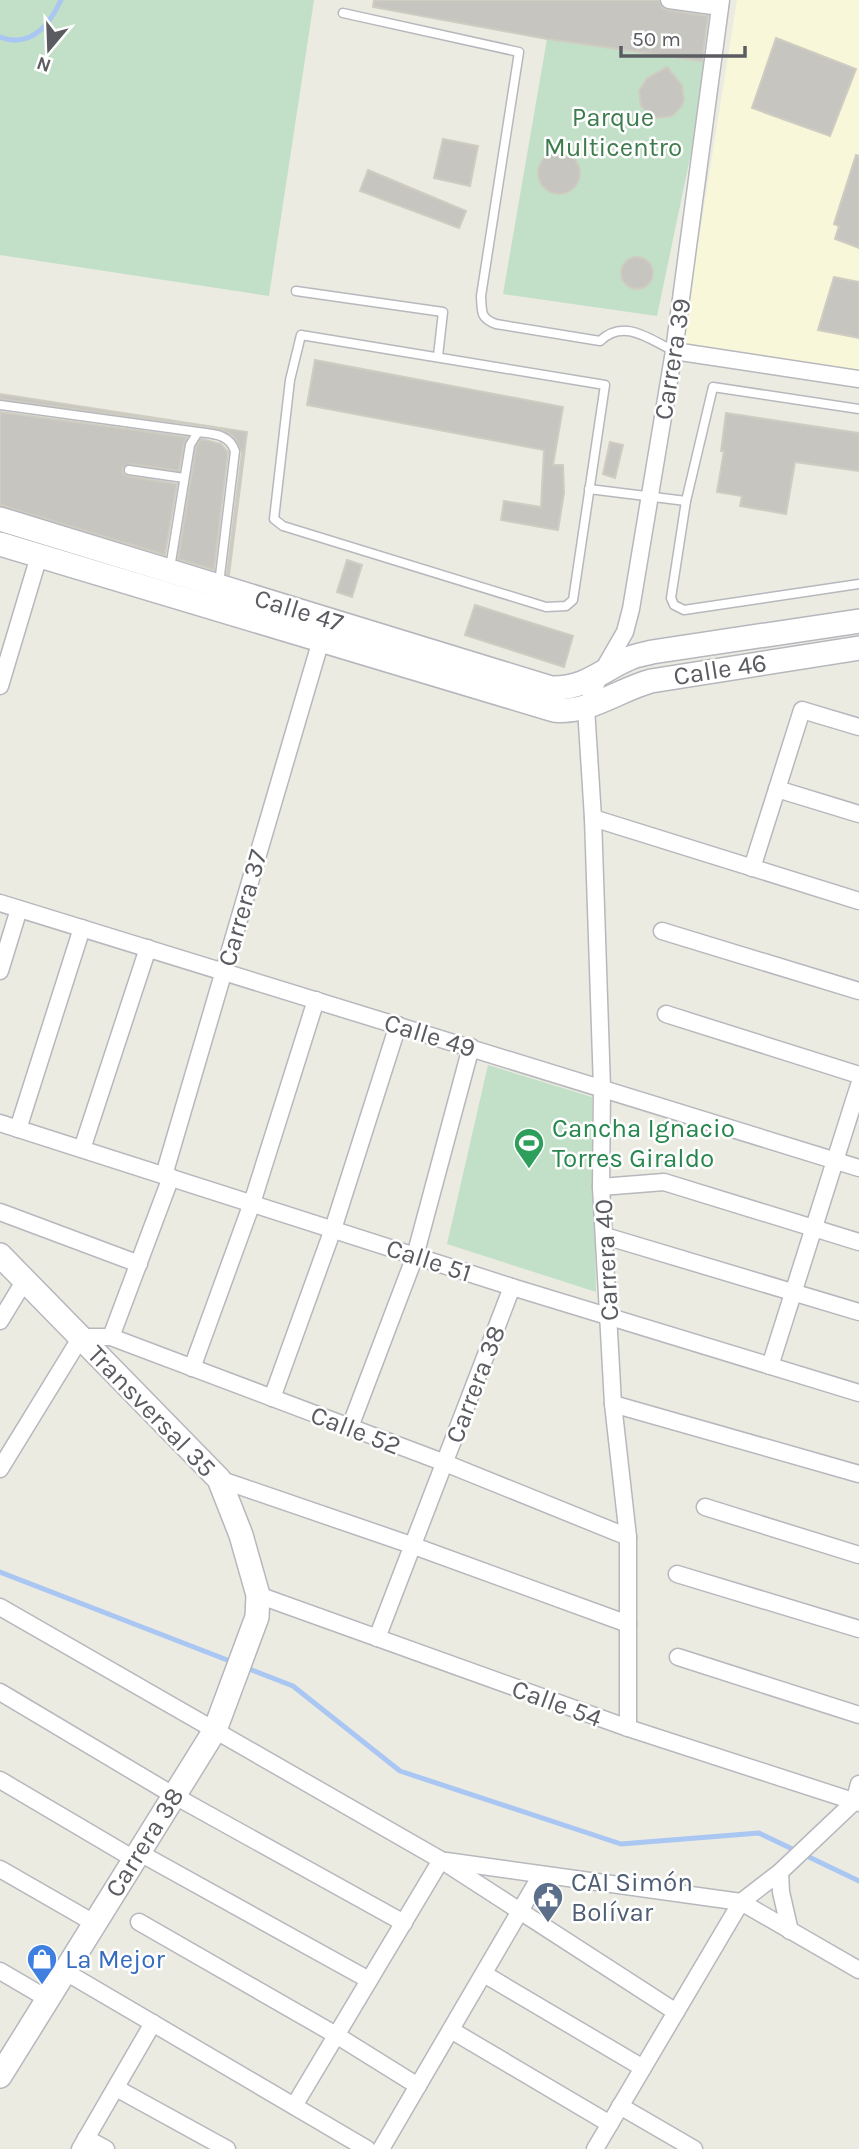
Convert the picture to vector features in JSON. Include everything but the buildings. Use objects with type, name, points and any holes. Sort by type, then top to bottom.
[{"type":"main road","name":"Calle 47","points":[[0,519],[551,688],[572,687],[598,677]]},
{"type":"main road","name":"Calle 47","points":[[0,544],[554,710],[586,708]]},
{"type":"main road","name":"Calle 46","points":[[598,677],[630,658],[652,652],[859,621]]},
{"type":"main road","name":"Calle 46","points":[[586,708],[632,686],[651,681],[859,648]]},
{"type":"main road","name":"Transversal 35","points":[[0,1255],[219,1479],[241,1535],[258,1595]]},
{"type":"main road","name":"Carrera 38","points":[[0,2075],[215,1730],[257,1618],[258,1595]]},
{"type":"street","points":[[669,0],[721,4]]},
{"type":"street","name":"Carrera 39","points":[[586,708],[598,677],[625,632],[631,609],[674,351],[721,4]]},
{"type":"street","points":[[674,351],[859,379]]},
{"type":"street","points":[[0,686],[39,556]]},
{"type":"street","name":"Carrera 37","points":[[111,1337],[168,1176],[224,972],[321,640]]},
{"type":"street","name":"Carrera 40","points":[[586,708],[593,818],[602,1088],[601,1187],[613,1404],[628,1537],[628,1728]]},
{"type":"street","points":[[752,868],[802,710],[859,727]]},
{"type":"street","points":[[777,789],[859,814]]},
{"type":"street","points":[[593,818],[859,901]]},
{"type":"street","name":"Calle 49","points":[[0,904],[859,1168]]},
{"type":"street","points":[[0,971],[19,909]]},
{"type":"street","points":[[18,1129],[82,928]]},
{"type":"street","points":[[662,931],[859,991]]},
{"type":"street","points":[[82,1149],[148,948]]},
{"type":"street","points":[[192,1368],[252,1203],[316,1000]]},
{"type":"street","points":[[666,1014],[859,1075]]},
{"type":"street","points":[[272,1398],[332,1229],[398,1025]]},
{"type":"street","points":[[350,1427],[415,1256],[471,1047]]},
{"type":"street","points":[[770,1366],[859,1085]]},
{"type":"street","name":"Calle 51","points":[[0,1123],[512,1287],[859,1393]]},
{"type":"street","points":[[601,1187],[664,1182],[859,1242]]},
{"type":"street","points":[[0,1212],[139,1264]]},
{"type":"street","points":[[605,1236],[859,1312]]},
{"type":"street","points":[[0,1321],[25,1280]]},
{"type":"street","name":"Carrera 38","points":[[377,1638],[512,1287]]},
{"type":"street","points":[[0,1469],[81,1337]]},
{"type":"street","name":"Calle 52","points":[[81,1337],[111,1337],[445,1463],[628,1537]]},
{"type":"street","points":[[613,1404],[859,1474]]},
{"type":"street","points":[[219,1479],[628,1624]]},
{"type":"street","points":[[705,1507],[859,1555]]},
{"type":"street","points":[[677,1574],[859,1629]]},
{"type":"street","name":"Calle 54","points":[[258,1595],[628,1728],[856,1802]]},
{"type":"street","points":[[0,1606],[440,1860],[676,2012]]},
{"type":"street","points":[[678,1657],[859,1715]]},
{"type":"street","points":[[0,1692],[173,1795],[404,1923]]},
{"type":"street","points":[[0,1780],[369,1980]]},
{"type":"street","points":[[594,2149],[741,1902],[779,1872],[856,1802],[859,1784]]},
{"type":"street","points":[[440,1860],[741,1902],[859,1970]]},
{"type":"street","points":[[294,2106],[440,1860]]},
{"type":"street","points":[[0,1869],[94,1923]]},
{"type":"street","points":[[779,1872],[790,1931]]},
{"type":"street","points":[[381,2149],[541,1875]]},
{"type":"street","points":[[139,1922],[336,2035],[418,2086]]},
{"type":"street","points":[[0,1971],[48,1999]]},
{"type":"street","points":[[64,1971],[367,2149]]},
{"type":"street","points":[[484,1974],[643,2068]]},
{"type":"street","points":[[106,2149],[83,2143],[153,2023]]},
{"type":"street","points":[[451,2031],[610,2124]]},
{"type":"street","points":[[116,2088],[227,2149]]},
{"type":"street","points":[[620,2106],[694,2149]]},
{"type":"lane","points":[[343,13],[519,52],[481,296],[482,313],[486,320],[496,324],[600,341],[616,330],[628,330],[674,351]]},
{"type":"lane","points":[[296,291],[443,312],[438,356]]},
{"type":"lane","points":[[301,335],[605,384],[589,489],[573,600],[566,606],[547,607],[283,526],[274,519],[290,380],[301,335]]},
{"type":"lane","points":[[859,409],[713,387],[686,501],[671,598],[674,605],[684,610],[859,584]]},
{"type":"lane","points":[[0,405],[198,432],[222,436],[232,442],[235,451],[214,607]]},
{"type":"lane","points":[[170,569],[190,445],[198,432]]},
{"type":"lane","points":[[129,470],[184,478]]},
{"type":"lane","points":[[589,489],[686,501]]},
{"type":"shaded area","points":[[737,0],[859,0],[859,379],[681,351]]},
{"type":"green space","points":[[0,0],[314,0],[269,296],[0,255]]},
{"type":"green space","name":"Parque Multicentro","points":[[547,39],[710,62],[657,316],[503,294]]},
{"type":"green space","name":"Cancha Ignacio Torres Giraldo","points":[[488,1065],[592,1097],[596,1292],[447,1244]]},
{"type":"waterway","points":[[0,37],[11,40],[30,37],[51,18],[61,0]]},
{"type":"waterway","points":[[0,1572],[235,1663]]},
{"type":"waterway","points":[[244,1667],[293,1686],[400,1771],[621,1844],[759,1833],[859,1881]]},
{"type":"place","name":"Cancha Ignacio Torres Giraldo","points":[[529,1170]]},
{"type":"place","name":"CAI Simón Bolívar","points":[[548,1924]]},
{"type":"place","name":"La Mejor","points":[[42,1986]]}]
